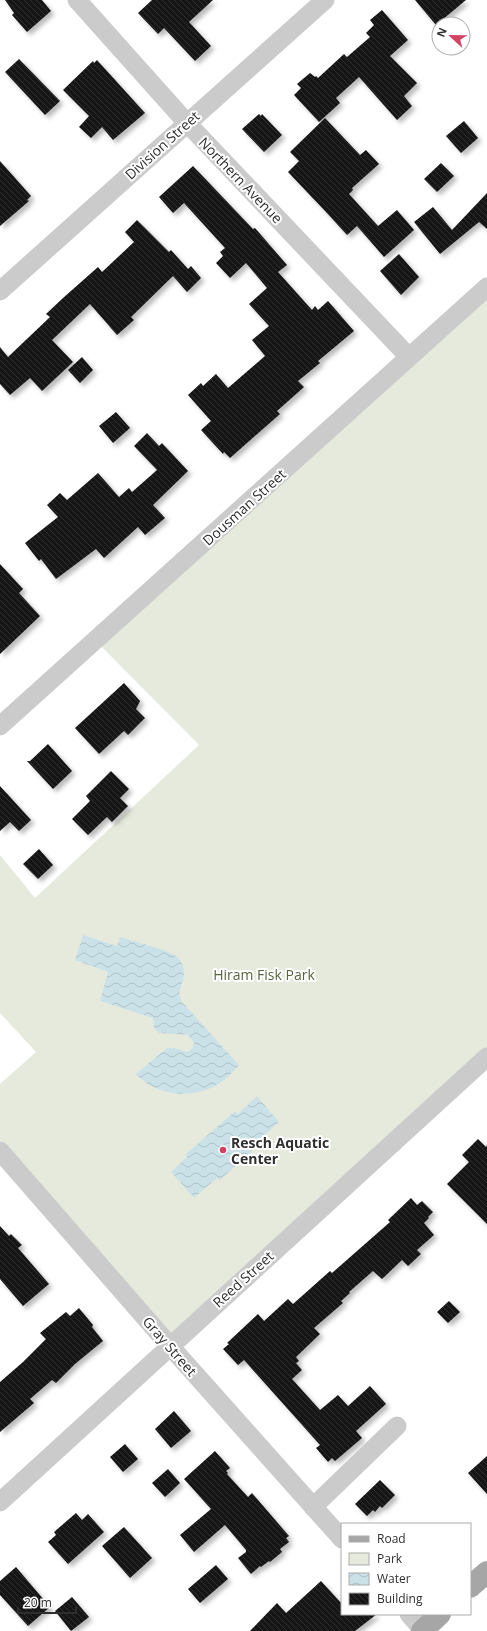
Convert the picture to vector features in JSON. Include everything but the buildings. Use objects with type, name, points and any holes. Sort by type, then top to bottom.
[{"type":"main road","points":[[471,1586],[487,1572]]},
{"type":"main road","points":[[418,1625],[438,1615]]},
{"type":"street","name":"Northern Avenue","points":[[77,0],[187,123],[409,357]]},
{"type":"street","name":"Division Street","points":[[0,291],[324,0]]},
{"type":"street","name":"Dousman Street","points":[[0,726],[487,287]]},
{"type":"street","name":"Reed Street","points":[[0,1502],[487,1057]]},
{"type":"street","name":"Gray Street","points":[[0,1151],[170,1346],[341,1538]]},
{"type":"street","points":[[313,1507],[397,1426]]},
{"type":"green space","name":"Hiram Fisk Park","points":[[487,287],[487,1057],[170,1346],[0,1151],[0,1084],[36,1052],[0,1013],[0,855],[35,898],[199,745],[95,640]]},
{"type":"water","points":[[83,935],[117,946],[120,937],[158,948],[176,956],[181,961],[184,970],[180,991],[180,998],[182,1002],[239,1065],[221,1083],[203,1091],[193,1093],[183,1094],[162,1091],[144,1081],[136,1074],[167,1048],[175,1048],[187,1052],[192,1048],[194,1042],[188,1035],[159,1033],[154,1028],[153,1018],[100,1001],[108,972],[75,960]]},
{"type":"water","name":"Resch Aquatic Center","points":[[257,1096],[279,1122],[257,1142],[259,1145],[220,1180],[217,1178],[194,1198],[171,1172],[187,1157],[186,1154],[235,1111],[238,1114]]},
{"type":"place","name":"Resch Aquatic Center","points":[[223,1150]]}]
